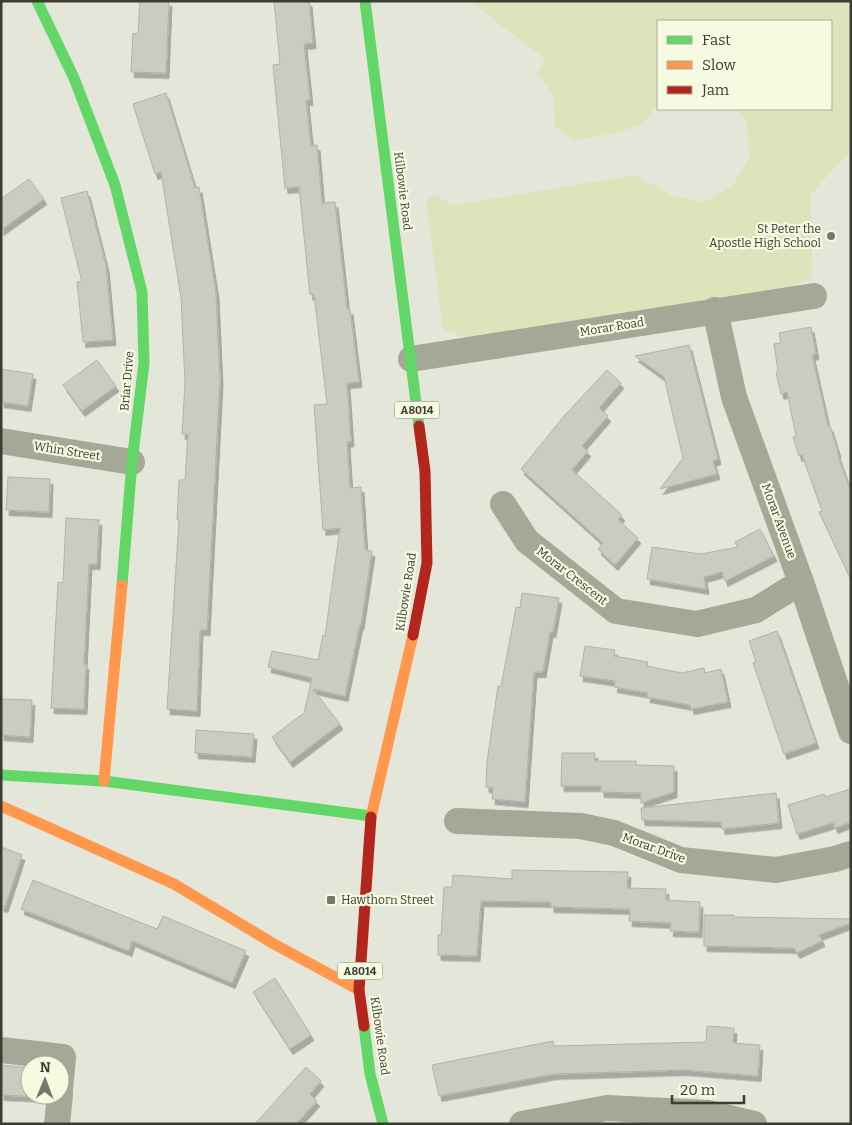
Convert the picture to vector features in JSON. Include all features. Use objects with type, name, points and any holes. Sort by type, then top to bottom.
[{"type":"street","name":"Briar Drive","points":[[37,1],[74,78],[115,185],[142,292],[144,362],[132,462],[104,781]]},
{"type":"street","name":"Kilbowie Road","points":[[365,1],[425,471],[427,562],[413,635],[372,816],[359,990],[370,1074],[383,1124]]},
{"type":"street","name":"Morar Road","points":[[411,359],[814,296]]},
{"type":"street","name":"Morar Avenue","points":[[715,310],[734,397],[801,582],[844,686],[851,730]]},
{"type":"street","name":"Whin Street","points":[[1,441],[132,462]]},
{"type":"street","name":"Morar Crescent","points":[[503,504],[527,541],[616,611],[697,624],[756,610],[801,582]]},
{"type":"street","points":[[1,775],[104,781],[372,816]]},
{"type":"street","points":[[1,806],[174,884],[274,944],[359,990]]},
{"type":"street","name":"Morar Drive","points":[[457,821],[581,826],[614,834],[681,860],[776,870],[835,859],[851,854]]},
{"type":"street","points":[[1,1050],[45,1055]]},
{"type":"street","points":[[57,1124],[59,1105]]},
{"type":"street","points":[[522,1124],[607,1108],[708,1112],[754,1124]]},
{"type":"green space","points":[[477,1],[851,1],[851,150],[811,194],[812,278],[783,290],[467,338],[443,329],[426,201],[434,194],[453,205],[636,175],[671,195],[704,202],[733,185],[749,158],[747,121],[735,110],[832,110],[832,20],[657,20],[657,106],[643,124],[616,133],[574,140],[555,127],[554,97],[537,73],[545,59],[474,4]]},
{"type":"building","points":[[140,1],[169,1],[166,73],[131,72],[133,33],[138,34]]},
{"type":"building","points":[[274,1],[309,1],[313,43],[304,44],[310,100],[306,100],[311,146],[317,145],[322,203],[335,202],[347,309],[350,309],[359,382],[347,383],[351,441],[347,442],[350,488],[361,487],[365,550],[372,551],[361,624],[345,696],[313,689],[340,724],[290,762],[272,737],[304,713],[312,678],[268,667],[272,651],[318,660],[323,635],[325,636],[340,528],[323,530],[314,405],[327,404],[314,294],[310,295],[299,187],[285,188],[273,65],[280,64]]},
{"type":"building","points":[[166,93],[195,188],[199,187],[216,293],[220,380],[207,630],[200,630],[197,711],[167,709],[179,520],[177,520],[179,480],[185,480],[188,434],[182,434],[185,383],[181,298],[161,172],[155,174],[133,104]]},
{"type":"building","points":[[29,179],[44,199],[1,230],[1,199]]},
{"type":"building","points":[[87,191],[106,266],[113,340],[83,342],[77,282],[82,282],[61,198]]},
{"type":"building","points":[[811,327],[816,354],[812,355],[828,426],[830,426],[837,453],[851,492],[851,580],[819,512],[822,511],[802,455],[799,456],[793,437],[796,436],[787,392],[781,394],[776,372],[778,371],[774,344],[781,343],[779,333]]},
{"type":"building","points":[[689,345],[718,459],[713,461],[717,474],[660,489],[683,458],[664,377],[635,356]]},
{"type":"building","points":[[97,360],[116,386],[82,411],[63,385]]},
{"type":"building","points":[[1,369],[33,374],[28,406],[1,402]]},
{"type":"building","points":[[607,370],[621,383],[599,408],[608,416],[582,446],[588,451],[572,470],[622,515],[618,520],[638,538],[615,565],[598,549],[603,543],[521,469],[565,415]]},
{"type":"building","points":[[8,477],[50,479],[49,512],[6,510]]},
{"type":"building","points":[[66,518],[99,520],[97,564],[89,564],[84,664],[86,664],[84,709],[51,708],[58,582],[63,583]]},
{"type":"building","points":[[760,529],[774,556],[725,581],[722,572],[704,577],[706,589],[647,579],[652,547],[701,554],[738,547],[735,542]]},
{"type":"building","points":[[522,593],[559,598],[553,632],[550,632],[543,672],[534,672],[525,802],[492,799],[493,788],[486,787],[487,762],[498,686],[501,687],[516,607],[520,608]]},
{"type":"building","points":[[777,631],[816,743],[784,754],[753,663],[756,662],[749,641]]},
{"type":"building","points":[[585,646],[615,650],[614,656],[648,662],[647,666],[682,673],[704,668],[705,673],[721,669],[728,702],[691,709],[690,705],[647,697],[648,693],[614,687],[615,681],[580,676]]},
{"type":"building","points":[[1,699],[32,700],[30,737],[1,735]]},
{"type":"building","points":[[196,730],[254,734],[252,757],[195,753]]},
{"type":"building","points":[[562,753],[595,753],[595,761],[636,761],[636,765],[674,766],[674,792],[641,803],[641,793],[601,792],[601,786],[561,786]]},
{"type":"building","points":[[851,789],[851,822],[835,828],[833,823],[797,834],[788,805],[824,794],[825,797]]},
{"type":"building","points":[[776,793],[779,823],[722,829],[721,822],[642,820],[641,808]]},
{"type":"building","points":[[1,847],[22,855],[5,907],[1,906]]},
{"type":"building","points":[[512,870],[628,872],[627,888],[666,889],[666,900],[700,902],[699,932],[670,931],[671,923],[629,921],[630,909],[551,907],[551,902],[481,901],[477,956],[438,955],[438,935],[441,935],[444,887],[452,887],[453,875],[512,879]]},
{"type":"building","points":[[33,880],[157,929],[163,916],[246,951],[232,983],[132,941],[129,951],[21,909]]},
{"type":"building","points":[[704,915],[851,919],[851,923],[819,935],[822,941],[797,953],[794,948],[704,946]]},
{"type":"building","points":[[275,978],[311,1035],[290,1049],[253,992]]},
{"type":"building","points":[[707,1026],[734,1028],[733,1043],[760,1045],[758,1076],[684,1070],[554,1074],[439,1096],[432,1065],[553,1041],[554,1046],[706,1042]]},
{"type":"building","points":[[1,1065],[20,1067],[20,1096],[1,1095]]},
{"type":"building","points":[[306,1067],[321,1081],[310,1094],[317,1101],[296,1124],[255,1124]]},
{"type":"traffic: fast","points":[[37,1],[74,78],[115,185],[142,292],[144,363],[132,462],[122,585]]},
{"type":"traffic: fast","points":[[365,1],[419,426]]},
{"type":"traffic: fast","points":[[1,775],[104,781],[371,816]]},
{"type":"traffic: fast","points":[[364,1026],[370,1074],[383,1124]]},
{"type":"traffic: slow","points":[[104,781],[122,585]]},
{"type":"traffic: slow","points":[[371,817],[413,635]]},
{"type":"traffic: slow","points":[[1,806],[174,884],[274,944],[359,990]]},
{"type":"traffic: jam","points":[[413,635],[427,563],[425,471],[419,426]]},
{"type":"traffic: jam","points":[[364,1026],[359,990],[371,817]]},
{"type":"place","name":"St Peter the Apostle High School","points":[[831,236]]},
{"type":"place","name":"Hawthorn Street","points":[[331,900]]}]
